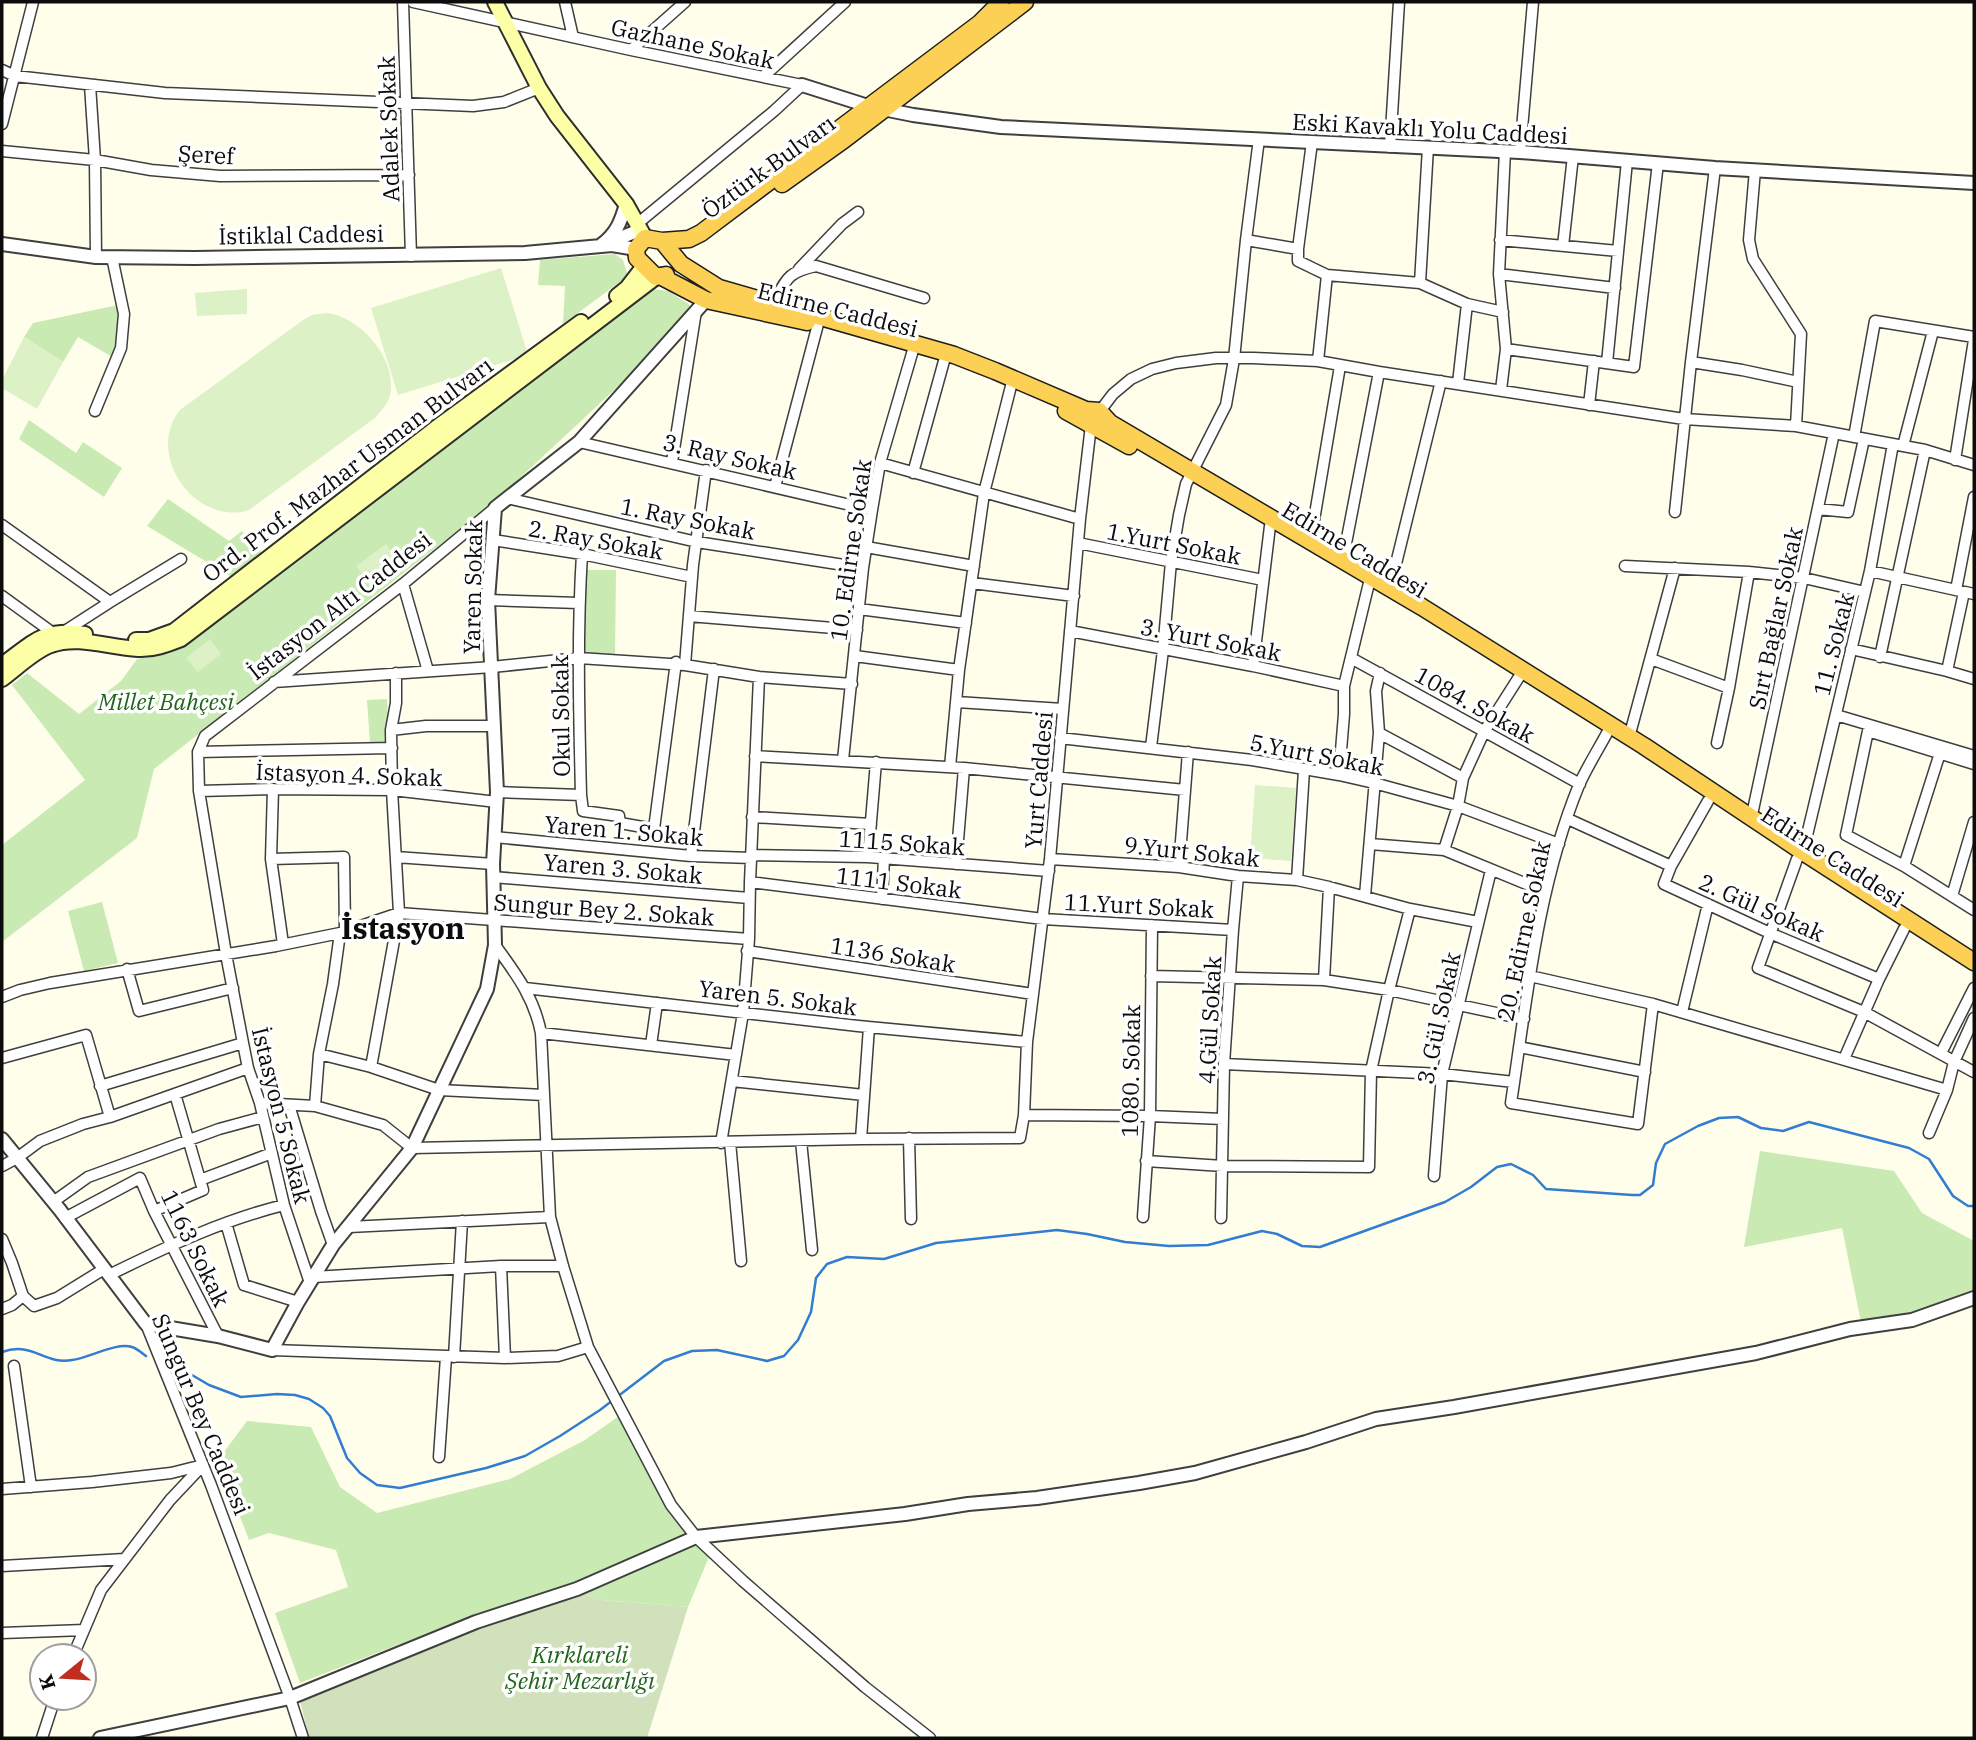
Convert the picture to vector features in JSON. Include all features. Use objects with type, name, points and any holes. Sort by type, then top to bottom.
[{"type":"highway","name":"Öztürk Bulvarı","points":[[639,235],[662,241],[689,239],[701,233],[980,23],[1001,2]]},
{"type":"highway","name":"Öztürk Bulvarı","points":[[653,273],[670,274],[677,270],[686,262],[694,247],[1025,2]]},
{"type":"highway","points":[[639,235],[637,258],[653,273]]},
{"type":"highway","points":[[662,241],[686,262]]},
{"type":"highway","name":"Edirne Caddesi","points":[[686,262],[719,288],[954,355],[1095,418],[1244,507],[1270,526],[1343,559],[1390,587],[1634,740],[1904,929],[1974,973]]},
{"type":"highway","name":"Edirne Caddesi","points":[[653,273],[701,305],[818,324],[913,349],[1095,418]]},
{"type":"highway","name":"Edirne Caddesi","points":[[1191,475],[1309,543],[1707,800],[1974,962]]},
{"type":"main road","points":[[495,2],[539,88],[557,116],[626,204],[639,235]]},
{"type":"main road","name":"Ord. Prof. Mazhar Usman Bulvarı","points":[[56,636],[68,642],[97,643],[141,650],[181,639],[653,273]]},
{"type":"main road","name":"Ord. Prof. Mazhar Usman Bulvarı","points":[[56,636],[142,641],[174,631],[426,436],[627,288],[653,273]]},
{"type":"main road","points":[[2,665],[36,639],[56,636]]},
{"type":"main road","points":[[2,679],[56,636]]},
{"type":"street","points":[[2,124],[33,2]]},
{"type":"street","name":"Adalek Sokak","points":[[403,2],[411,256]]},
{"type":"street","name":"Gazhane Sokak","points":[[413,2],[802,85]]},
{"type":"street","points":[[565,2],[573,37]]},
{"type":"street","points":[[631,50],[685,2]]},
{"type":"street","points":[[763,77],[845,2]]},
{"type":"street","points":[[1390,146],[1398,2]]},
{"type":"street","points":[[1520,152],[1533,2]]},
{"type":"street","points":[[2,70],[15,76],[165,93],[406,103],[489,105],[505,102],[539,88]]},
{"type":"street","points":[[90,85],[95,160],[96,257]]},
{"type":"street","points":[[600,246],[612,245],[639,235],[802,85],[868,106],[885,108]]},
{"type":"street","name":"Eski Kavaklı Yolu Caddesi","points":[[885,108],[914,115],[1001,127],[1505,151],[1715,168],[1974,183]]},
{"type":"street","points":[[1151,747],[1171,562],[1179,515],[1191,475],[1226,405],[1234,359],[1259,139]]},
{"type":"street","points":[[1312,142],[1298,261],[1327,275],[1420,283],[1466,304],[1503,312]]},
{"type":"street","points":[[1420,283],[1428,147]]},
{"type":"street","points":[[1501,390],[1506,349],[1499,274],[1505,151]]},
{"type":"street","name":"Şeref","points":[[2,152],[95,160],[150,170],[220,176],[409,175]]},
{"type":"street","points":[[1563,246],[1573,156]]},
{"type":"street","points":[[1607,363],[1627,161]]},
{"type":"street","points":[[1506,349],[1634,367],[1658,163]]},
{"type":"street","points":[[1675,512],[1715,168]]},
{"type":"street","points":[[1755,170],[1749,240],[1753,259],[1801,334],[1796,426]]},
{"type":"street","points":[[600,246],[617,230],[626,204]]},
{"type":"street","points":[[774,302],[789,277],[799,270],[842,224],[858,212]]},
{"type":"street","points":[[600,246],[639,235]]},
{"type":"street","points":[[1246,240],[1298,249]]},
{"type":"street","points":[[1500,240],[1618,251]]},
{"type":"street","name":"İstiklal Caddesi","points":[[2,244],[96,257],[411,256],[525,253],[600,246]]},
{"type":"street","points":[[95,411],[121,348],[124,314],[112,257]]},
{"type":"street","points":[[799,270],[816,266],[925,298]]},
{"type":"street","points":[[1499,274],[1615,288]]},
{"type":"street","points":[[1318,361],[1327,275]]},
{"type":"street","points":[[1458,383],[1466,304]]},
{"type":"street","points":[[672,462],[701,305]]},
{"type":"street","name":"İstasyon Altı Caddesi","points":[[198,752],[205,736],[403,584],[579,442],[701,305]]},
{"type":"street","points":[[1818,509],[1848,512],[1875,321],[1974,339],[1955,460]]},
{"type":"street","points":[[775,486],[818,324]]},
{"type":"street","name":"11. Sokak","points":[[1864,1012],[1758,968],[1800,855],[1852,649],[1898,445],[1933,331]]},
{"type":"street","name":"10. Edirne Sokak","points":[[843,760],[863,568],[880,463],[913,349]]},
{"type":"street","points":[[1095,418],[1121,386],[1152,369],[1216,358],[1318,361],[1685,419],[1796,426],[1925,450],[1974,465]]},
{"type":"street","points":[[914,472],[944,361]]},
{"type":"street","points":[[1590,405],[1594,361]]},
{"type":"street","points":[[1691,362],[1798,383]]},
{"type":"street","points":[[1309,543],[1340,366]]},
{"type":"street","points":[[1343,559],[1379,372]]},
{"type":"street","points":[[1390,587],[1441,381]]},
{"type":"street","points":[[950,767],[959,670],[984,493],[1011,386]]},
{"type":"street","name":"Yurt Caddesi","points":[[909,1139],[1020,1138],[1024,1115],[1027,1042],[1049,871],[1080,519],[1095,418]]},
{"type":"street","name":"Sırt Bağlar Sokak","points":[[1753,810],[1834,433]]},
{"type":"street","name":"3. Ray Sokak","points":[[579,442],[872,510]]},
{"type":"street","points":[[1880,657],[1925,450]]},
{"type":"street","points":[[880,463],[1080,519]]},
{"type":"street","points":[[581,795],[583,811],[619,816],[620,824],[654,829],[689,616],[706,470]]},
{"type":"street","points":[[1947,671],[1965,592],[1974,497]]},
{"type":"street","name":"1. Ray Sokak","points":[[507,498],[697,542],[863,568]]},
{"type":"street","name":"Yaren Sokak","points":[[272,1350],[333,1245],[412,1148],[487,989],[495,945],[493,870],[497,797],[488,600],[495,508]]},
{"type":"street","points":[[2,525],[110,602]]},
{"type":"street","points":[[1253,666],[1270,526]]},
{"type":"street","name":"2. Ray Sokak","points":[[493,540],[582,554],[692,577]]},
{"type":"street","name":"1.Yurt Sokak","points":[[1078,543],[1263,580]]},
{"type":"street","points":[[866,547],[974,566]]},
{"type":"street","name":"Okul Sokak","points":[[497,797],[581,795],[579,603],[582,554]]},
{"type":"street","points":[[2,596],[56,636],[181,559]]},
{"type":"street","points":[[1625,566],[1749,572],[1804,578],[1865,592]]},
{"type":"street","points":[[1631,730],[1675,568]]},
{"type":"street","points":[[1870,571],[1965,592]]},
{"type":"street","points":[[1717,743],[1749,572]]},
{"type":"street","points":[[972,583],[1074,596]]},
{"type":"street","points":[[1339,775],[1344,686],[1369,583]]},
{"type":"street","points":[[403,584],[428,671]]},
{"type":"street","points":[[488,600],[579,603]]},
{"type":"street","points":[[859,608],[966,624]]},
{"type":"street","points":[[689,616],[857,630]]},
{"type":"street","name":"3. Yurt Sokak","points":[[1070,631],[1344,686]]},
{"type":"street","points":[[1852,649],[1974,679]]},
{"type":"street","points":[[855,656],[959,670]]},
{"type":"street","points":[[274,682],[492,667],[579,658],[679,664],[759,677],[852,684]]},
{"type":"street","name":"1084. Sokak","points":[[1351,658],[1580,784]]},
{"type":"street","points":[[1651,659],[1729,688]]},
{"type":"street","points":[[691,856],[714,669]]},
{"type":"street","points":[[371,1067],[399,913],[391,730],[396,703],[396,673]]},
{"type":"street","points":[[1364,897],[1379,733],[1376,691],[1380,673]]},
{"type":"street","points":[[741,1261],[725,1142],[743,1013],[749,939],[759,677]]},
{"type":"street","points":[[1444,850],[1458,806],[1463,779],[1484,732],[1519,677]]},
{"type":"street","points":[[957,702],[1063,709]]},
{"type":"street","points":[[1836,715],[1974,756]]},
{"type":"street","points":[[391,730],[426,726],[495,726]]},
{"type":"street","points":[[1974,764],[1868,731],[1846,835],[1904,866],[1974,910]]},
{"type":"street","points":[[1379,733],[1463,779]]},
{"type":"street","name":"20. Edirne Sokak","points":[[1607,733],[1580,784],[1546,892],[1511,1103],[1638,1124],[1645,1072]]},
{"type":"street","name":"5.Yurt Sokak","points":[[1060,738],[1252,760],[1374,782],[1458,806],[1559,844]]},
{"type":"street","points":[[226,954],[199,792],[198,752],[392,748]]},
{"type":"street","points":[[1179,867],[1188,752]]},
{"type":"street","points":[[1904,866],[1940,753]]},
{"type":"street","points":[[755,756],[964,768],[1185,790]]},
{"type":"street","points":[[868,857],[876,762]]},
{"type":"street","points":[[956,864],[964,768]]},
{"type":"street","points":[[1297,880],[1304,770]]},
{"type":"street","points":[[273,789],[271,859],[283,944]]},
{"type":"street","name":"İstasyon 4. Sokak","points":[[199,792],[273,789],[392,790],[497,797]]},
{"type":"street","name":"2. Gül Sokak","points":[[1707,800],[1664,884],[1770,934],[1879,979]]},
{"type":"street","points":[[752,817],[871,824]]},
{"type":"street","points":[[1567,819],[1671,866]]},
{"type":"street","points":[[1952,897],[1974,822]]},
{"type":"street","name":"Yaren 1. Sokak","points":[[494,837],[691,856],[752,857]]},
{"type":"street","points":[[1370,844],[1444,850],[1546,892]]},
{"type":"street","points":[[271,859],[344,857],[342,932],[319,1054],[315,1106]]},
{"type":"street","name":"Yaren 3. Sokak","points":[[396,857],[749,898]]},
{"type":"street","name":"1115 Sokak","points":[[752,857],[868,857],[1049,871]]},
{"type":"street","points":[[881,899],[884,858]]},
{"type":"street","name":"9.Yurt Sokak","points":[[1050,859],[1179,867],[1238,876],[1297,880],[1410,909],[1478,922]]},
{"type":"street","name":"3. Gül Sokak","points":[[1434,1176],[1442,1074],[1491,870]]},
{"type":"street","name":"4.Gül Sokak","points":[[1221,1218],[1224,1064],[1238,876]]},
{"type":"street","name":"1111 Sokak","points":[[750,882],[1043,919]]},
{"type":"street","points":[[1324,980],[1329,887]]},
{"type":"street","points":[[1682,1012],[1708,904]]},
{"type":"street","points":[[1146,1161],[1223,1166],[1369,1167],[1371,1071],[1410,909]]},
{"type":"street","name":"Sungur Bey 2. Sokak","points":[[2,997],[20,989],[342,932],[399,913],[749,939]]},
{"type":"street","name":"11.Yurt Sokak","points":[[1043,919],[1233,930]]},
{"type":"street","name":"1080. Sokak","points":[[1143,1217],[1150,1116],[1152,925]]},
{"type":"street","points":[[1844,1059],[1904,929]]},
{"type":"street","points":[[495,945],[535,1007],[541,1033],[550,1217],[587,1347],[671,1505],[696,1537],[803,1634],[930,1738]]},
{"type":"street","name":"1136 Sokak","points":[[747,951],[1033,995]]},
{"type":"street","name":"İstasyon 5 Sokak","points":[[226,954],[248,1068],[260,1103],[284,1205],[312,1280]]},
{"type":"street","points":[[127,969],[139,1011],[233,988]]},
{"type":"street","points":[[1151,976],[1324,980],[1389,990],[1524,1019]]},
{"type":"street","points":[[1531,976],[1653,1004],[1947,1090]]},
{"type":"street","name":"Yaren 5. Sokak","points":[[525,988],[1027,1042]]},
{"type":"street","points":[[1941,1054],[1974,988]]},
{"type":"street","points":[[651,1045],[657,1003]]},
{"type":"street","points":[[1520,1047],[1645,1072],[1653,1004]]},
{"type":"street","points":[[1864,1012],[1974,1072]]},
{"type":"street","points":[[1929,1133],[1947,1090],[1954,1062],[1974,1018]]},
{"type":"street","points":[[861,1139],[869,1027]]},
{"type":"street","points":[[541,1033],[736,1055]]},
{"type":"street","points":[[2,1058],[86,1035],[110,1117]]},
{"type":"street","points":[[100,1086],[243,1043]]},
{"type":"street","points":[[319,1054],[371,1067],[439,1090],[544,1095]]},
{"type":"street","points":[[1224,1064],[1442,1074],[1514,1082]]},
{"type":"street","points":[[2,1166],[40,1141],[248,1068]]},
{"type":"street","points":[[732,1081],[864,1095]]},
{"type":"street","points":[[153,1211],[203,1191],[175,1094]]},
{"type":"street","points":[[260,1103],[315,1106],[383,1125],[412,1148],[909,1139],[911,1219]]},
{"type":"street","points":[[289,1105],[320,1211],[333,1245]]},
{"type":"street","points":[[1024,1115],[1223,1119]]},
{"type":"street","points":[[53,1202],[88,1177],[263,1117]]},
{"type":"street","name":"Sungur Bey Caddesi","points":[[2,1139],[146,1324],[203,1465],[303,1738]]},
{"type":"street","points":[[802,1141],[813,1250]]},
{"type":"street","points":[[200,1180],[272,1153]]},
{"type":"street","name":"1163 Sokak","points":[[65,1218],[140,1178],[153,1211],[218,1336]]},
{"type":"street","points":[[2,1239],[7,1265],[23,1296],[34,1306],[57,1298],[107,1272],[170,1245],[260,1211],[284,1205]]},
{"type":"street","points":[[349,1227],[550,1217]]},
{"type":"street","points":[[439,1457],[462,1221]]},
{"type":"street","points":[[226,1223],[244,1285],[298,1302]]},
{"type":"street","points":[[312,1280],[501,1266],[563,1266]]},
{"type":"street","points":[[501,1266],[505,1358]]},
{"type":"street","points":[[2,1308],[12,1305],[23,1296]]},
{"type":"street","points":[[100,1738],[290,1698],[476,1622],[576,1589],[696,1537],[905,1514],[968,1504],[1037,1499],[1139,1483],[1195,1472],[1306,1442],[1376,1419],[1756,1353],[1850,1329],[1912,1320],[1974,1298]]},
{"type":"street","points":[[146,1324],[218,1336],[272,1350],[505,1358],[558,1356],[587,1347]]},
{"type":"street","points":[[14,1366],[31,1487]]},
{"type":"street","points":[[2,1489],[172,1473],[203,1465]]},
{"type":"street","points":[[79,1642],[101,1590],[170,1500],[203,1465]]},
{"type":"street","points":[[2,1566],[125,1559]]},
{"type":"street","points":[[2,1633],[84,1630]]},
{"type":"street","points":[[42,1738],[50,1712]]},
{"type":"green space","points":[[615,254],[623,260],[628,276],[563,324],[565,286],[538,285],[540,260]]},
{"type":"green space","points":[[501,268],[528,355],[398,395],[371,308]]},
{"type":"green space","points":[[247,289],[247,314],[197,316],[195,293]]},
{"type":"green space","name":"Millet Bahçesi","points":[[653,289],[668,291],[689,304],[690,308],[626,379],[494,502],[154,769],[137,838],[2,942],[2,845],[85,780],[12,685],[27,673],[79,714],[121,681],[137,659],[158,655],[186,641]]},
{"type":"green space","points":[[118,305],[119,332],[114,358],[78,337],[63,362],[24,337],[33,323]]},
{"type":"green space","points":[[327,313],[340,316],[364,331],[383,355],[391,382],[390,395],[384,407],[375,418],[249,510],[229,512],[211,508],[194,498],[181,483],[172,466],[168,447],[170,428],[180,410],[303,320],[312,315]]},
{"type":"green space","points":[[24,337],[63,362],[37,409],[2,388],[2,380]]},
{"type":"green space","points":[[29,420],[76,453],[83,442],[122,468],[104,497],[19,439]]},
{"type":"green space","points":[[168,499],[229,541],[242,531],[267,558],[235,582],[230,576],[147,526]]},
{"type":"green space","points":[[386,544],[397,559],[367,581],[356,566]]},
{"type":"green space","points":[[585,570],[616,570],[615,654],[583,654]]},
{"type":"green space","points":[[210,639],[221,654],[198,672],[186,658]]},
{"type":"green space","points":[[387,699],[389,742],[370,743],[367,700]]},
{"type":"green space","points":[[1255,785],[1296,788],[1291,861],[1250,858]]},
{"type":"green space","points":[[102,902],[118,963],[84,971],[68,911]]},
{"type":"green space","points":[[1760,1151],[1894,1171],[1922,1213],[1974,1241],[1974,1293],[1913,1314],[1861,1322],[1842,1228],[1744,1247]]},
{"type":"green space","points":[[619,1416],[669,1513],[686,1534],[575,1583],[456,1622],[300,1683],[275,1613],[348,1587],[336,1550],[269,1533],[249,1540],[218,1460],[247,1421],[311,1427],[340,1487],[377,1513],[510,1479],[585,1440]]},
{"type":"green space","points":[[693,1542],[709,1557],[688,1607],[602,1600],[578,1592]]},
{"type":"green space","name":"Kırklareli Şehir Mezarlığı","points":[[578,1592],[602,1600],[688,1607],[647,1738],[309,1738],[300,1701],[460,1632]]},
{"type":"waterway","points":[[175,1365],[209,1385],[241,1397],[277,1394],[309,1399],[330,1416],[347,1458],[360,1473],[377,1485],[400,1488],[525,1456],[600,1410],[664,1361],[692,1351],[717,1350],[767,1361],[784,1356],[798,1340],[811,1312],[816,1278],[827,1264],[847,1257],[884,1259],[936,1243],[1057,1230],[1125,1242],[1169,1246],[1208,1245],[1262,1231],[1277,1234],[1302,1246],[1320,1247],[1445,1202],[1497,1167],[1511,1164],[1533,1175],[1546,1189],[1640,1195],[1653,1185],[1656,1163],[1665,1144],[1719,1118],[1738,1117],[1761,1128],[1783,1131],[1809,1122],[1909,1148],[1929,1159],[1953,1196],[1968,1206],[1974,1206]]},
{"type":"waterway","points":[[2,1352],[22,1349],[62,1361],[126,1346],[146,1356]]},
{"type":"district","name":"İstasyon","points":[[403,927]]}]
